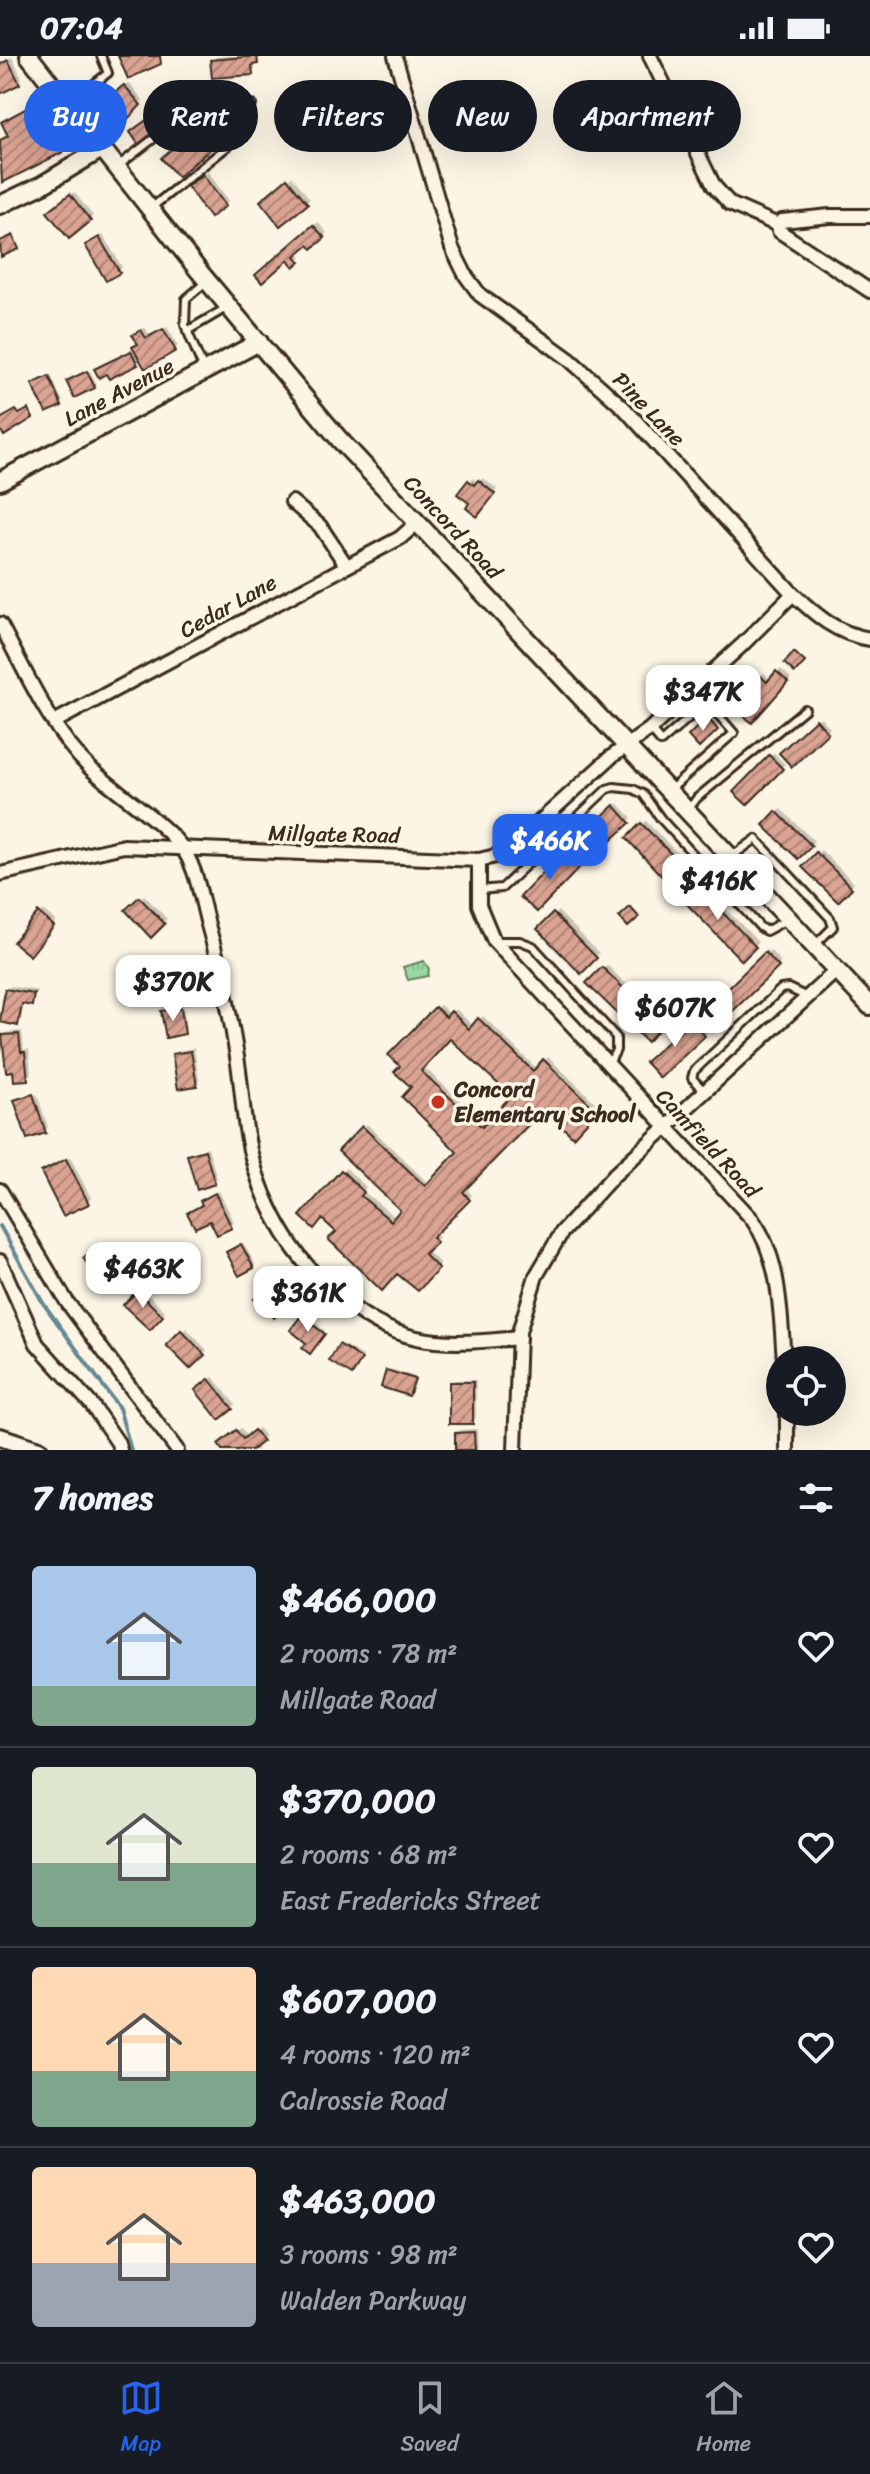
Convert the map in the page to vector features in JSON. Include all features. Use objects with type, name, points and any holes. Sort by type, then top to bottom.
[{"type":"street","name":"Concord Road","points":[[29,56],[48,80]]},
{"type":"street","name":"Pine Lane","points":[[395,56],[452,248],[480,295],[569,359],[624,408],[793,594],[834,628],[870,639]]},
{"type":"street","points":[[650,56],[714,186],[730,204],[778,225]]},
{"type":"street","points":[[0,205],[42,185],[96,152]]},
{"type":"street","name":"Concord Road","points":[[106,152],[207,280],[339,439],[870,1006]]},
{"type":"street","points":[[778,225],[782,221],[830,216],[870,216]]},
{"type":"street","points":[[778,225],[779,231],[870,291]]},
{"type":"street","name":"Lane Avenue","points":[[0,481],[259,342]]},
{"type":"street","points":[[292,502],[320,526],[346,565]]},
{"type":"street","name":"Cedar Lane","points":[[54,722],[400,538],[418,522]]},
{"type":"street","points":[[628,746],[695,688],[793,594]]},
{"type":"street","points":[[0,624],[63,737],[89,767],[184,850],[197,882],[216,953],[236,1052],[246,1131],[257,1176],[288,1239],[313,1274],[352,1308],[409,1338],[449,1342],[519,1338]]},
{"type":"street","name":"Millgate Road","points":[[0,874],[124,846],[479,860],[504,854],[611,757],[628,746]]},
{"type":"street","name":"Camfield Road","points":[[479,860],[479,905],[494,941],[752,1219],[764,1236],[773,1263],[782,1346]]},
{"type":"street","points":[[515,1450],[519,1338],[536,1276],[562,1232],[614,1175],[837,970]]},
{"type":"street","points":[[0,1190],[67,1302],[177,1450]]},
{"type":"street","points":[[0,1261],[37,1344],[92,1405],[120,1450]]},
{"type":"street","points":[[787,1426],[787,1450]]},
{"type":"street","points":[[0,1437],[39,1450]]},
{"type":"lane","points":[[99,80],[108,73],[101,56]]},
{"type":"lane","points":[[118,166],[143,147]]},
{"type":"lane","points":[[151,208],[221,152]]},
{"type":"lane","points":[[204,372],[185,325],[186,299],[207,280]]},
{"type":"lane","points":[[187,331],[229,307]]},
{"type":"lane","points":[[648,799],[734,733],[695,688]]},
{"type":"lane","points":[[650,729],[661,742],[707,702]]},
{"type":"lane","points":[[688,810],[697,798],[805,709]]},
{"type":"lane","points":[[478,890],[502,888],[607,789],[614,787],[633,789],[648,799],[661,819],[760,927],[766,931],[788,919]]},
{"type":"lane","points":[[731,857],[756,839],[830,918],[833,927],[814,946]]},
{"type":"lane","points":[[494,941],[520,941],[533,946],[616,1037],[616,1050],[608,1064]]},
{"type":"lane","points":[[705,1092],[692,1078],[694,1071],[746,1020],[781,989],[788,988],[807,997]]},
{"type":"green space","points":[[424,961],[429,969],[428,976],[408,980],[403,967]]},
{"type":"building","points":[[118,56],[160,56],[161,64],[128,79]]},
{"type":"building","points":[[257,56],[258,64],[252,65],[253,75],[212,78],[210,60]]},
{"type":"building","points":[[8,60],[20,84],[0,94],[0,64]]},
{"type":"building","points":[[127,89],[141,105],[127,120]]},
{"type":"building","points":[[24,110],[24,152],[63,152],[2,183],[0,140],[8,136],[1,122]]},
{"type":"building","points":[[143,123],[143,142],[139,145],[130,132]]},
{"type":"building","points":[[168,152],[207,152],[178,177],[161,158]]},
{"type":"building","points":[[203,175],[226,206],[210,218],[187,186]]},
{"type":"building","points":[[287,178],[308,204],[280,226],[260,201]]},
{"type":"building","points":[[70,194],[91,221],[69,239],[47,212]]},
{"type":"building","points":[[313,225],[325,238],[312,249],[308,245],[295,256],[300,262],[294,267],[288,260],[262,283],[255,275]]},
{"type":"building","points":[[13,235],[19,249],[1,257],[0,241]]},
{"type":"building","points":[[99,237],[120,273],[106,281],[85,245]]},
{"type":"building","points":[[163,329],[176,351],[145,369],[132,347],[138,344],[132,335],[141,330],[146,338]]},
{"type":"building","points":[[131,351],[138,365],[109,379],[106,374],[99,378],[94,369]]},
{"type":"building","points":[[87,371],[95,388],[74,398],[66,381]]},
{"type":"building","points":[[49,376],[62,406],[46,413],[32,384]]},
{"type":"building","points":[[28,409],[33,418],[4,436],[0,419],[16,410],[19,414]]},
{"type":"building","points":[[468,480],[474,485],[478,480],[495,494],[477,517],[466,508],[469,503],[457,494]]},
{"type":"building","points":[[794,652],[805,662],[795,673],[784,663]]},
{"type":"building","points":[[776,671],[788,682],[752,723],[736,709],[748,696],[743,692],[759,675],[767,682]]},
{"type":"building","points":[[707,717],[718,730],[699,748],[688,736]]},
{"type":"building","points":[[816,719],[828,733],[792,767],[779,753]]},
{"type":"building","points":[[769,755],[783,769],[747,805],[733,792]]},
{"type":"building","points":[[614,805],[630,823],[588,862],[572,845]]},
{"type":"building","points":[[776,811],[812,846],[798,859],[763,825]]},
{"type":"building","points":[[641,823],[685,868],[669,884],[626,838]]},
{"type":"building","points":[[563,852],[580,867],[537,912],[520,897]]},
{"type":"building","points":[[816,852],[852,888],[838,902],[802,867]]},
{"type":"building","points":[[693,882],[756,947],[742,961],[679,896]]},
{"type":"building","points":[[139,897],[165,924],[151,938],[125,910]]},
{"type":"building","points":[[630,907],[639,917],[628,927],[619,917]]},
{"type":"building","points":[[38,912],[54,926],[30,956],[13,942]]},
{"type":"building","points":[[553,913],[597,958],[581,974],[537,929]]},
{"type":"building","points":[[765,952],[779,967],[714,1029],[700,1015]]},
{"type":"building","points":[[172,957],[178,990],[162,994],[155,960]]},
{"type":"building","points":[[602,967],[662,1026],[647,1042],[586,983]]},
{"type":"building","points":[[5,989],[34,994],[32,1006],[22,1004],[18,1026],[0,1022]]},
{"type":"building","points":[[435,1007],[446,1017],[451,1011],[469,1029],[478,1018],[533,1071],[543,1059],[597,1111],[573,1137],[544,1109],[463,1192],[470,1200],[432,1238],[437,1242],[424,1254],[439,1269],[418,1291],[397,1274],[382,1291],[328,1239],[336,1232],[322,1219],[314,1229],[300,1216],[341,1170],[364,1192],[361,1196],[391,1221],[400,1210],[338,1151],[362,1126],[425,1186],[457,1152],[402,1097],[411,1087],[394,1072],[400,1066],[388,1055]],"holes":[[[450,1039],[511,1096],[482,1127],[421,1071]]]},
{"type":"building","points":[[181,1008],[185,1034],[166,1038],[161,1011]]},
{"type":"building","points":[[691,1020],[705,1036],[660,1078],[645,1062]]},
{"type":"building","points":[[19,1034],[21,1052],[25,1052],[28,1080],[14,1081],[13,1071],[6,1072],[2,1035]]},
{"type":"building","points":[[191,1051],[197,1086],[178,1089],[172,1054]]},
{"type":"building","points":[[33,1094],[46,1133],[27,1139],[14,1100]]},
{"type":"building","points":[[205,1150],[215,1184],[197,1190],[187,1155]]},
{"type":"building","points":[[66,1159],[89,1204],[63,1216],[41,1172]]},
{"type":"building","points":[[215,1193],[232,1228],[217,1235],[210,1221],[195,1228],[187,1213]]},
{"type":"building","points":[[241,1244],[254,1268],[239,1276],[226,1252]]},
{"type":"building","points":[[99,1246],[119,1275],[103,1286],[83,1258]]},
{"type":"building","points":[[267,1285],[287,1304],[274,1318],[254,1299]]},
{"type":"building","points":[[137,1291],[163,1316],[150,1330],[123,1305]]},
{"type":"building","points":[[301,1316],[325,1334],[310,1354],[302,1348],[306,1343],[290,1330]]},
{"type":"building","points":[[181,1330],[205,1355],[190,1369],[166,1345]]},
{"type":"building","points":[[339,1344],[362,1359],[352,1375],[329,1361]]},
{"type":"building","points":[[386,1370],[415,1379],[409,1396],[381,1387]]},
{"type":"building","points":[[209,1379],[233,1409],[219,1420],[195,1390]]},
{"type":"building","points":[[449,1382],[473,1382],[473,1424],[449,1424]]},
{"type":"building","points":[[236,1430],[243,1439],[254,1430],[263,1441],[252,1450],[222,1450],[218,1444]]},
{"type":"building","points":[[474,1432],[475,1450],[455,1450],[455,1433]]},
{"type":"waterway","points":[[0,1226],[43,1303],[119,1408],[131,1450]]},
{"type":"place","name":"Concord Elementary School","points":[[438,1102]]}]
